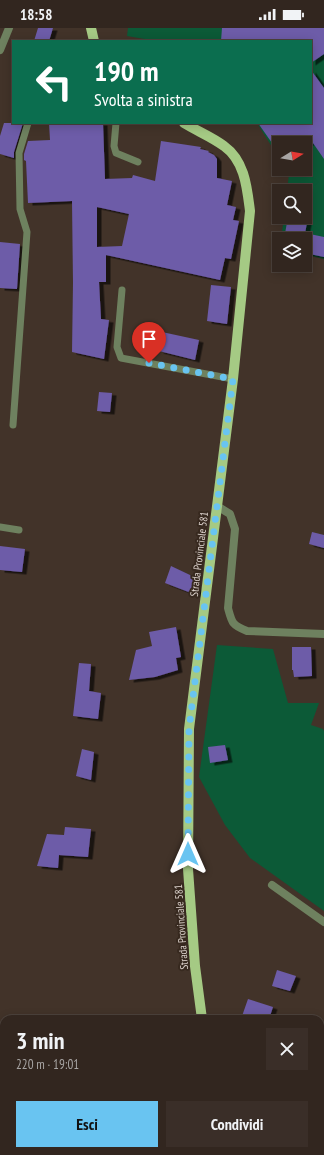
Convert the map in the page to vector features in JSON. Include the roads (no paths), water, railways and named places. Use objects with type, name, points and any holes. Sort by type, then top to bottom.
[{"type":"main road","points":[[91,28],[94,40]]},
{"type":"main road","name":"Strada Provinciale 581","points":[[186,124],[226,147],[238,161],[244,175],[250,211],[233,379],[189,729],[188,869],[195,966],[201,1015]]},
{"type":"street","points":[[0,50],[9,28]]},
{"type":"street","points":[[217,506],[230,514],[235,529],[228,608],[236,627],[246,631],[324,634]]},
{"type":"street","points":[[272,885],[324,922]]},
{"type":"lane","points":[[13,425],[27,232],[20,209],[19,154],[28,124]]},
{"type":"lane","points":[[116,124],[114,146],[116,153],[138,162]]},
{"type":"lane","points":[[122,290],[117,347],[121,358],[233,379]]},
{"type":"lane","points":[[0,528],[19,530]]}]
